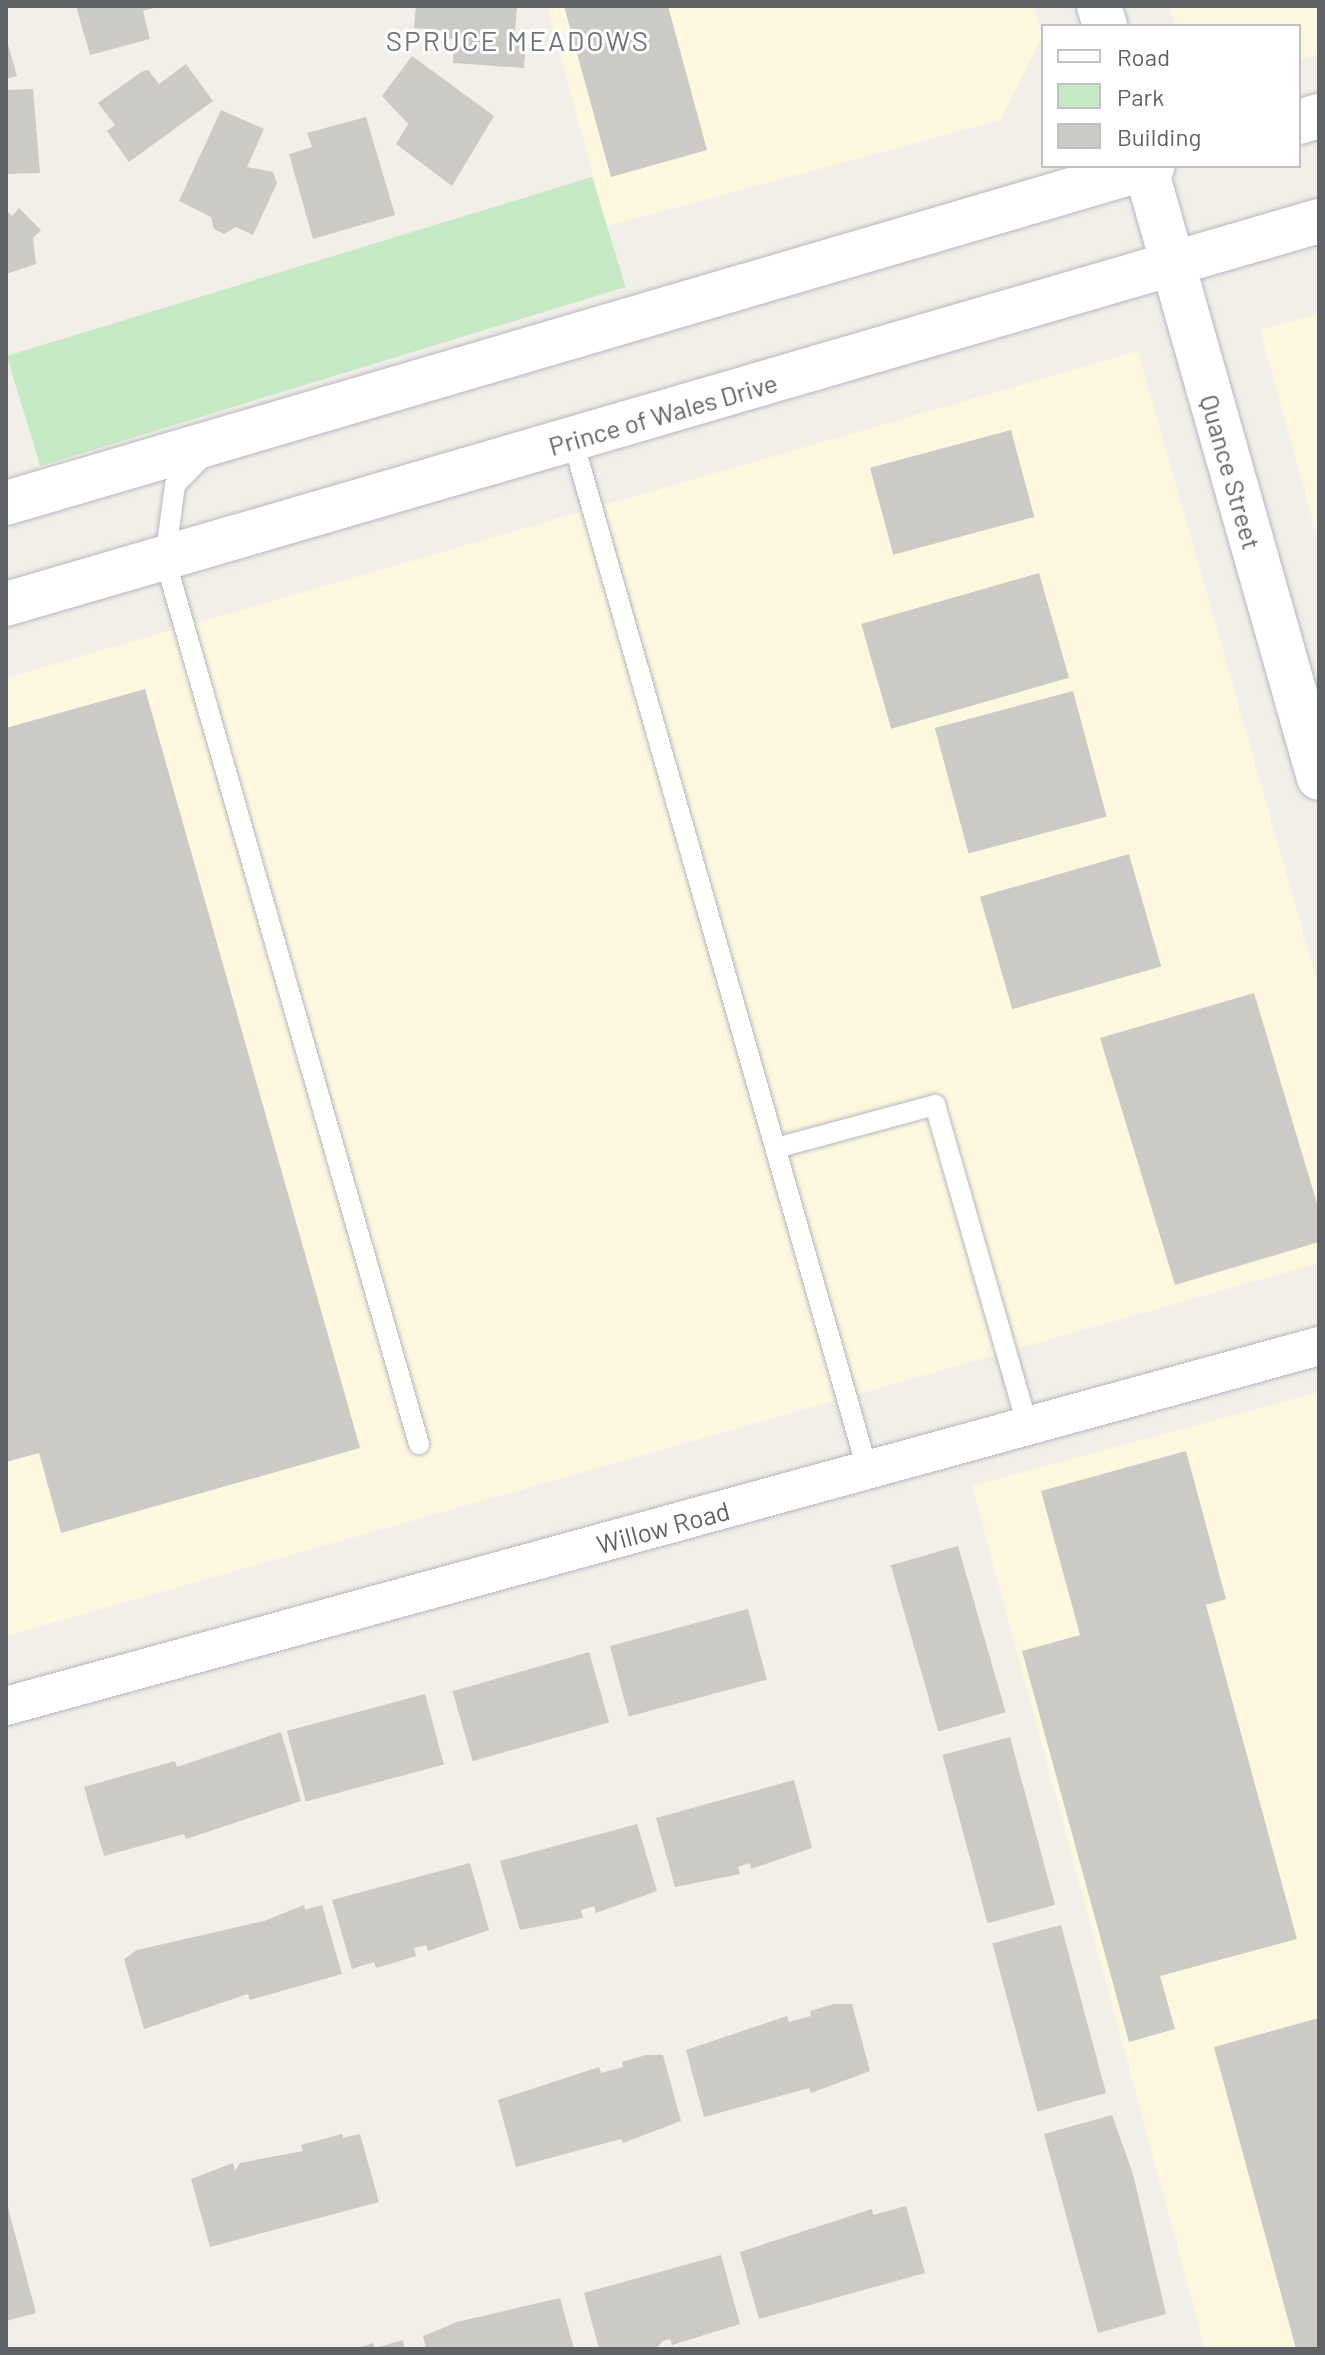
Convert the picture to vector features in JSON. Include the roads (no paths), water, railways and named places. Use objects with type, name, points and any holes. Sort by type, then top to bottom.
[{"type":"main road","points":[[6,503],[1145,168]]},
{"type":"main road","name":"Quance Street","points":[[1148,168],[1172,263],[1319,778]]},
{"type":"main road","name":"Prince of Wales Drive","points":[[6,604],[1319,221]]},
{"type":"street","name":"Willow Road","points":[[6,1706],[1319,1346]]},
{"type":"lane","points":[[219,439],[175,485],[165,559],[178,616],[241,816],[419,1444]]},
{"type":"lane","points":[[573,441],[868,1472]]},
{"type":"lane","points":[[776,1148],[935,1105],[1028,1427]]},
{"type":"district","name":"SPRUCE MEADOWS","points":[[518,40]]}]
